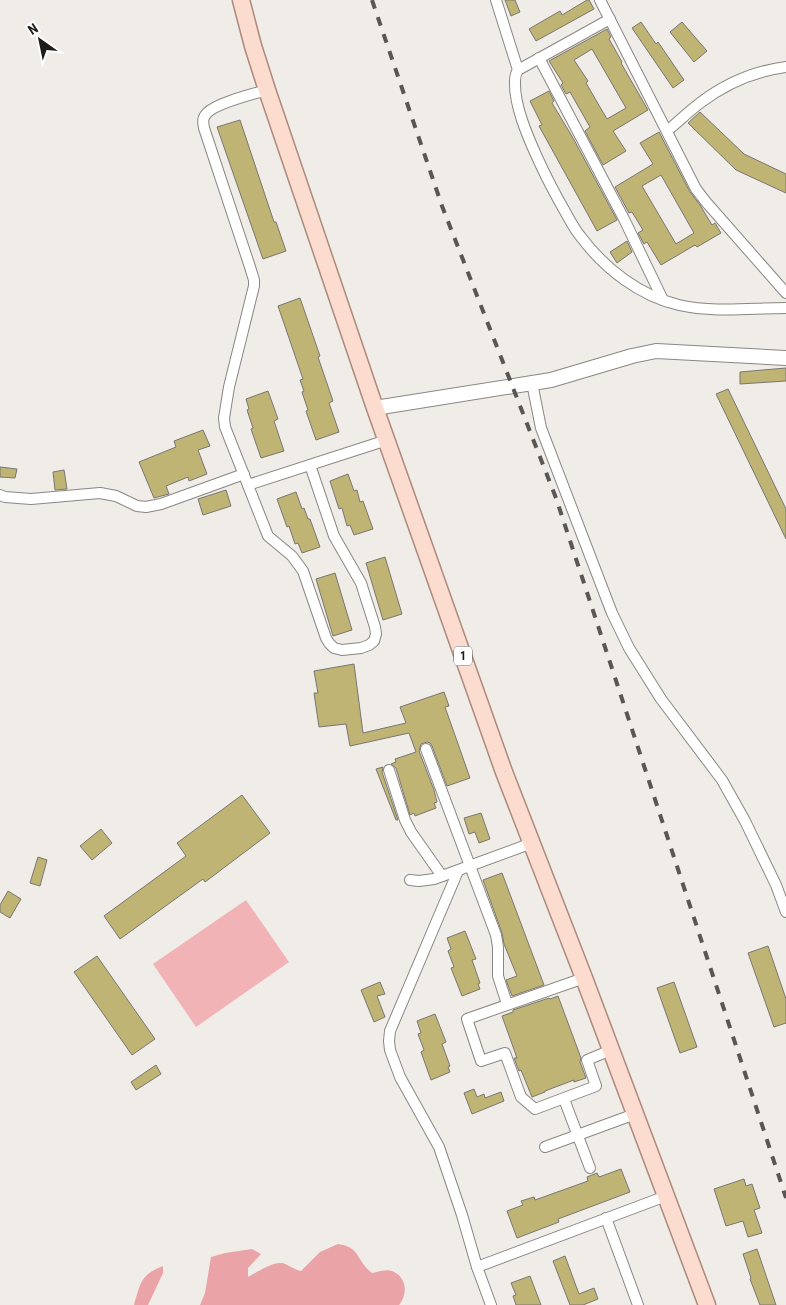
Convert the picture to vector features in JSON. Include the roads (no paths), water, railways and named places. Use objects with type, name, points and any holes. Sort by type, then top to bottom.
[{"type":"main road","name":"1","points":[[241,0],[267,90],[387,440],[504,772],[584,978],[706,1305]]},
{"type":"main road","points":[[376,408],[551,380],[632,356],[656,351],[786,358]]},
{"type":"street","points":[[496,0],[518,70]]},
{"type":"street","points":[[600,0],[696,189],[786,293]]},
{"type":"street","points":[[610,19],[518,70],[514,79],[516,100],[529,138],[543,171],[579,236],[608,266],[629,283],[663,300],[679,305],[707,309],[786,308]]},
{"type":"street","points":[[539,58],[624,219],[663,300]]},
{"type":"street","points":[[667,131],[701,102],[725,87],[750,75],[786,67]]},
{"type":"street","points":[[267,90],[215,107],[203,119],[204,128],[254,280],[253,293],[229,387],[224,418],[268,536],[292,556],[303,571],[326,638],[334,648],[342,650],[361,648],[374,641],[375,627],[361,583],[334,536],[310,465]]},
{"type":"street","points":[[532,383],[541,428],[602,587],[629,648],[661,699],[722,780],[776,885],[786,912]]},
{"type":"street","points":[[248,485],[387,440]]},
{"type":"street","points":[[0,494],[5,497],[31,499],[100,493],[116,496],[137,506],[146,507],[161,504],[244,474]]},
{"type":"street","points":[[426,749],[496,935],[498,976],[507,1004]]},
{"type":"street","points":[[389,770],[404,820],[442,876]]},
{"type":"street","points":[[410,880],[434,879],[532,843]]},
{"type":"street","points":[[458,871],[390,1031],[389,1041],[390,1050],[400,1077],[438,1147],[491,1305]]},
{"type":"street","points":[[584,978],[467,1019],[481,1061],[505,1053],[521,1097],[536,1108],[596,1086],[587,1060],[611,1050]]},
{"type":"street","points":[[564,1099],[590,1168]]},
{"type":"street","points":[[545,1147],[635,1114]]},
{"type":"street","points":[[477,1267],[666,1196]]},
{"type":"street","points":[[606,1218],[638,1305]]},
{"type":"railway","points":[[372,0],[442,206],[556,498],[786,1198]]}]
